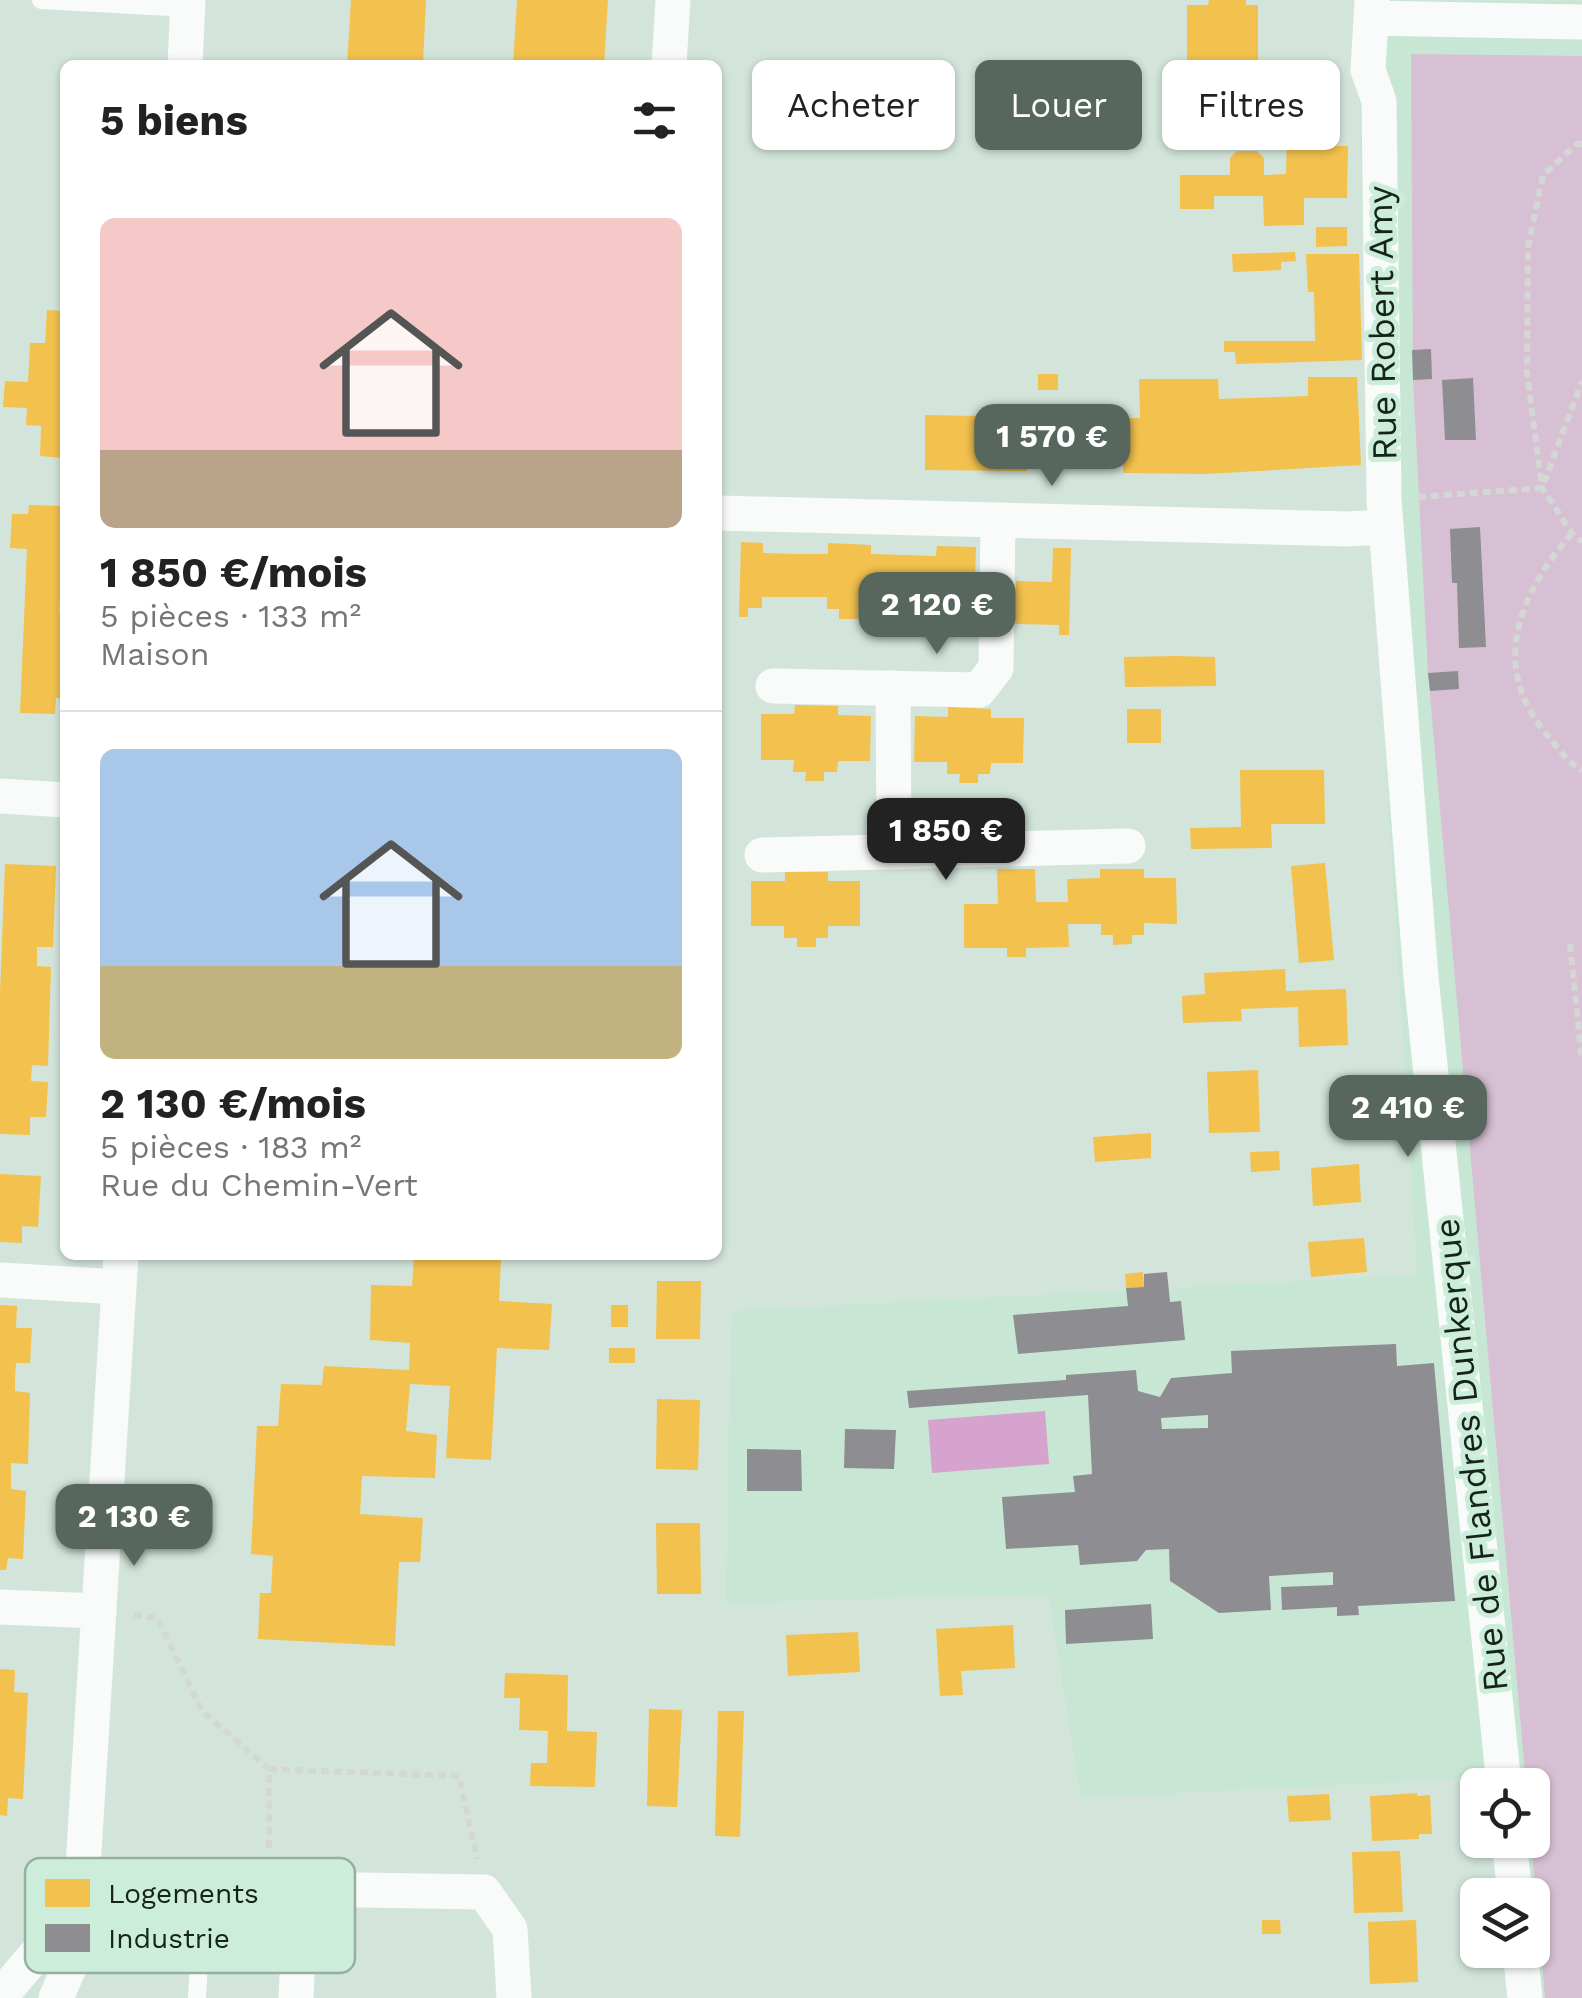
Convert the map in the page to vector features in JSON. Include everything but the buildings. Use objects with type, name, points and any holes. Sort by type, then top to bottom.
[{"type":"street","points":[[669,60],[673,0]]},
{"type":"street","points":[[185,60],[188,4]]},
{"type":"street","points":[[1371,9],[1582,22]]},
{"type":"street","name":"Rue Robert Amy","points":[[1371,9],[1368,70],[1380,100],[1385,513]]},
{"type":"street","points":[[722,513],[1348,529],[1385,513]]},
{"type":"street","name":"Rue de Flandres Dunkerque","points":[[1385,513],[1422,977],[1502,1768]]},
{"type":"street","points":[[773,686],[979,690],[996,668],[998,520]]},
{"type":"street","points":[[893,688],[894,852]]},
{"type":"street","points":[[0,796],[60,800]]},
{"type":"street","points":[[762,855],[1128,846]]},
{"type":"street","points":[[0,1280],[120,1271],[83,1858]]},
{"type":"street","points":[[0,1607],[99,1611]]},
{"type":"street","points":[[355,1889],[484,1892],[510,1930],[514,1998]]},
{"type":"street","points":[[0,1998],[25,1968]]},
{"type":"street","points":[[1522,1968],[1524,1998]]},
{"type":"street","points":[[56,1998],[67,1973]]},
{"type":"street","points":[[294,1973],[296,1998]]},
{"type":"lane","points":[[42,0],[188,4]]},
{"type":"lane","points":[[197,1998],[198,1973]]},
{"type":"path","points":[[1582,144],[1576,144],[1543,174],[1528,247],[1527,373],[1542,488],[1582,542]]},
{"type":"path","points":[[1542,488],[1582,381]]},
{"type":"path","points":[[1385,513],[1542,488]]},
{"type":"path","points":[[1572,533],[1542,567],[1520,620],[1514,664],[1529,712],[1572,765],[1582,770]]},
{"type":"path","points":[[1582,948],[1571,946],[1582,1061]]},
{"type":"path","points":[[99,1611],[157,1618],[202,1711],[269,1768],[458,1776],[484,1892]]},
{"type":"path","points":[[269,1768],[281,1858]]},
{"type":"shaded area","points":[[1356,0],[1582,1],[1582,1998],[1539,1998],[1537,1968],[1550,1968],[1550,1878],[1529,1878],[1527,1858],[1550,1858],[1550,1768],[1460,1768],[1460,1779],[1081,1798],[1048,1594],[726,1603],[731,1311],[1417,1275],[1371,517]]},
{"type":"shaded area","points":[[1411,54],[1582,56],[1582,1998],[1545,1998],[1542,1968],[1550,1968],[1550,1878],[1534,1878],[1533,1858],[1550,1858],[1550,1768],[1525,1768],[1428,673],[1413,380]]},
{"type":"shaded area","points":[[1045,1411],[1049,1464],[932,1473],[928,1420]]}]
